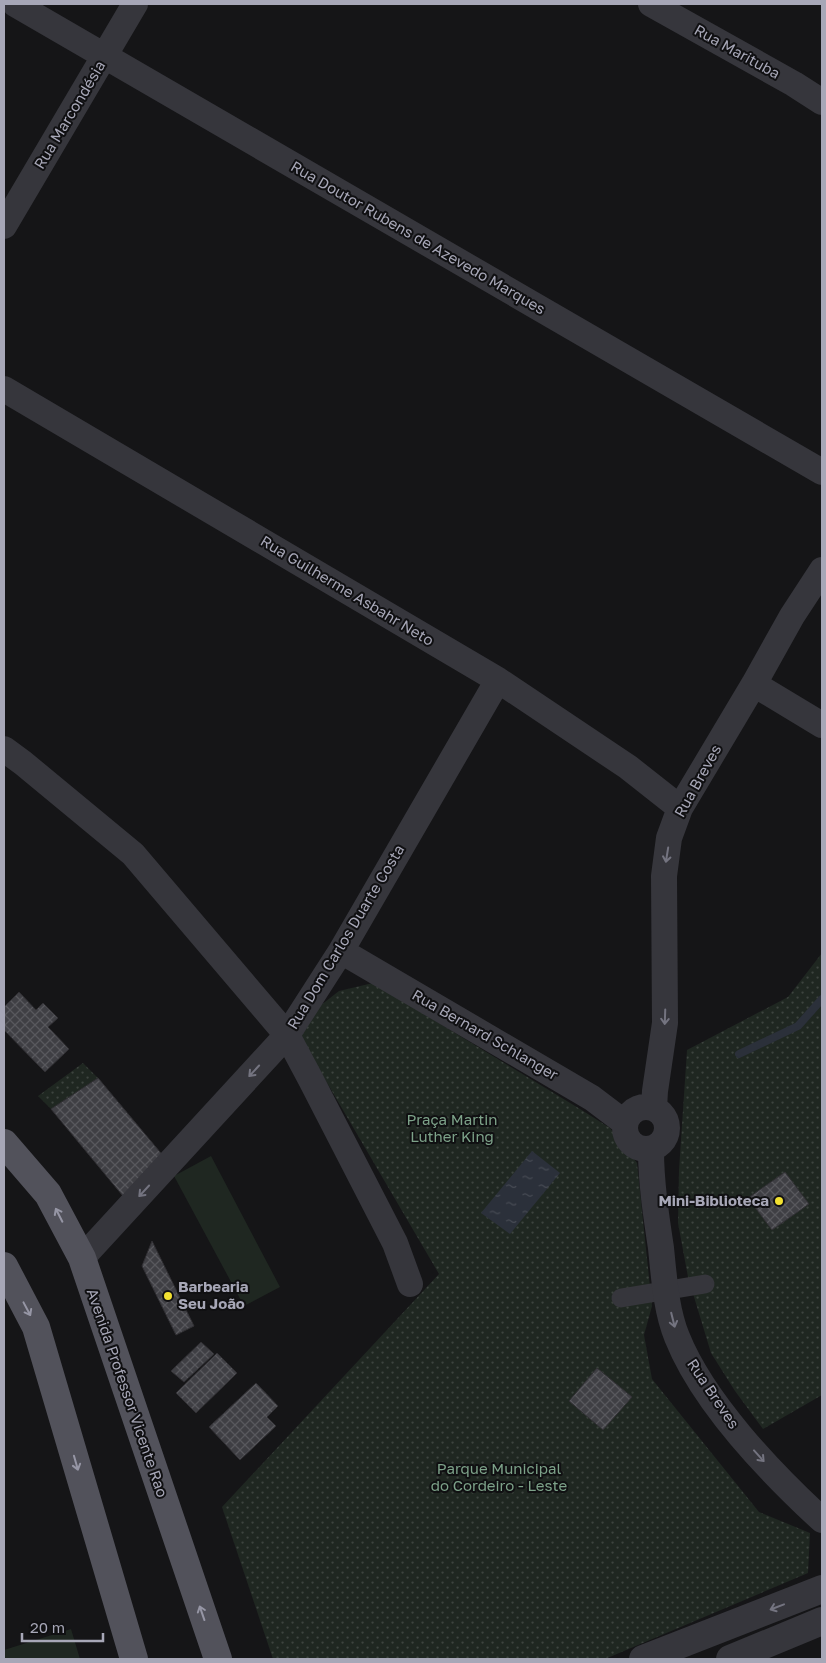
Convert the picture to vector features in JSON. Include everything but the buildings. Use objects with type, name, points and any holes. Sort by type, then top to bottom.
[{"type":"main road","name":"Avenida Professor Vicente Rao","points":[[4,1143],[48,1194],[82,1258],[218,1659]]},
{"type":"main road","points":[[4,1266],[36,1327],[134,1659]]},
{"type":"street","name":"Rua Doutor Rubens de Azevedo Marques","points":[[15,4],[822,472]]},
{"type":"street","name":"Rua Marcondésia","points":[[4,226],[136,4]]},
{"type":"street","name":"Rua Marituba","points":[[651,4],[822,102]]},
{"type":"street","name":"Rua Guilherme Asbahr Neto","points":[[4,389],[498,680],[628,767],[680,808]]},
{"type":"street","name":"Rua Breves","points":[[654,1108],[665,1023],[664,876],[669,838],[680,808],[792,616],[822,570]]},
{"type":"street","name":"Rua Dom Carlos Duarte Costa","points":[[82,1258],[287,1035],[341,951],[498,680]]},
{"type":"street","points":[[754,684],[822,725]]},
{"type":"street","points":[[4,749],[133,854],[287,1035],[395,1243],[410,1284]]},
{"type":"street","name":"Rua Bernard Schlanger","points":[[341,951],[592,1098],[625,1124]]},
{"type":"street","points":[[640,1108],[654,1108],[665,1117],[668,1123],[666,1137],[663,1142],[651,1150],[637,1148],[627,1137],[625,1124],[628,1116],[640,1108]]},
{"type":"street","name":"Rua Breves","points":[[651,1150],[654,1196],[666,1291],[677,1336],[693,1369],[723,1413],[776,1474],[822,1520]]},
{"type":"street","points":[[621,1298],[705,1284]]},
{"type":"street","points":[[643,1659],[822,1589]]},
{"type":"street","points":[[730,1659],[822,1621]]},
{"type":"green space","points":[[822,953],[822,1395],[763,1429],[735,1391],[711,1353],[688,1277],[678,1223],[679,1170],[687,1050],[788,997]]},
{"type":"green space","name":"Parque Municipal do Cordeiro - Leste","points":[[373,983],[610,1128],[637,1163],[652,1306],[644,1335],[652,1379],[759,1512],[810,1533],[808,1573],[605,1659],[273,1659],[222,1507],[439,1274],[299,1035],[316,1009],[339,991]]},
{"type":"green space","points":[[83,1063],[98,1078],[51,1109],[38,1096]]},
{"type":"green space","points":[[211,1156],[280,1287],[244,1306],[174,1176]]},
{"type":"green space","points":[[71,1629],[80,1659],[4,1659],[4,1650]]},
{"type":"water","points":[[532,1151],[560,1173],[510,1234],[481,1213]]},
{"type":"waterway","points":[[739,1054],[798,1026],[822,999]]},
{"type":"place","name":"Mini-Biblioteca","points":[[779,1201]]},
{"type":"place","name":"Barbearia Seu João","points":[[168,1296]]},
{"type":"park label","name":"Praça Martin Luther King","points":[[452,1128]]}]
